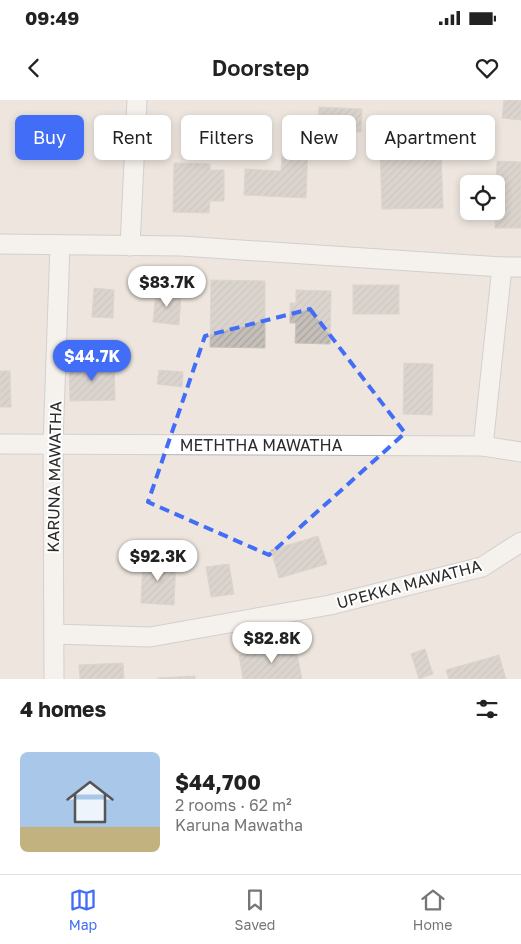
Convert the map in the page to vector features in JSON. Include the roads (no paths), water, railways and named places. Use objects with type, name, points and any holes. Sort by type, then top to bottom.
[{"type":"street","points":[[130,246],[138,100]]},
{"type":"street","points":[[0,244],[180,246],[521,267]]},
{"type":"street","name":"KARUNA MAWATHA","points":[[54,679],[53,444],[60,245]]},
{"type":"street","points":[[483,446],[502,267]]},
{"type":"street","name":"METHTHA MAWATHA","points":[[0,444],[483,446],[521,452]]},
{"type":"street","name":"UPEKKA MAWATHA","points":[[54,634],[150,637],[330,605],[482,566],[521,542]]}]
